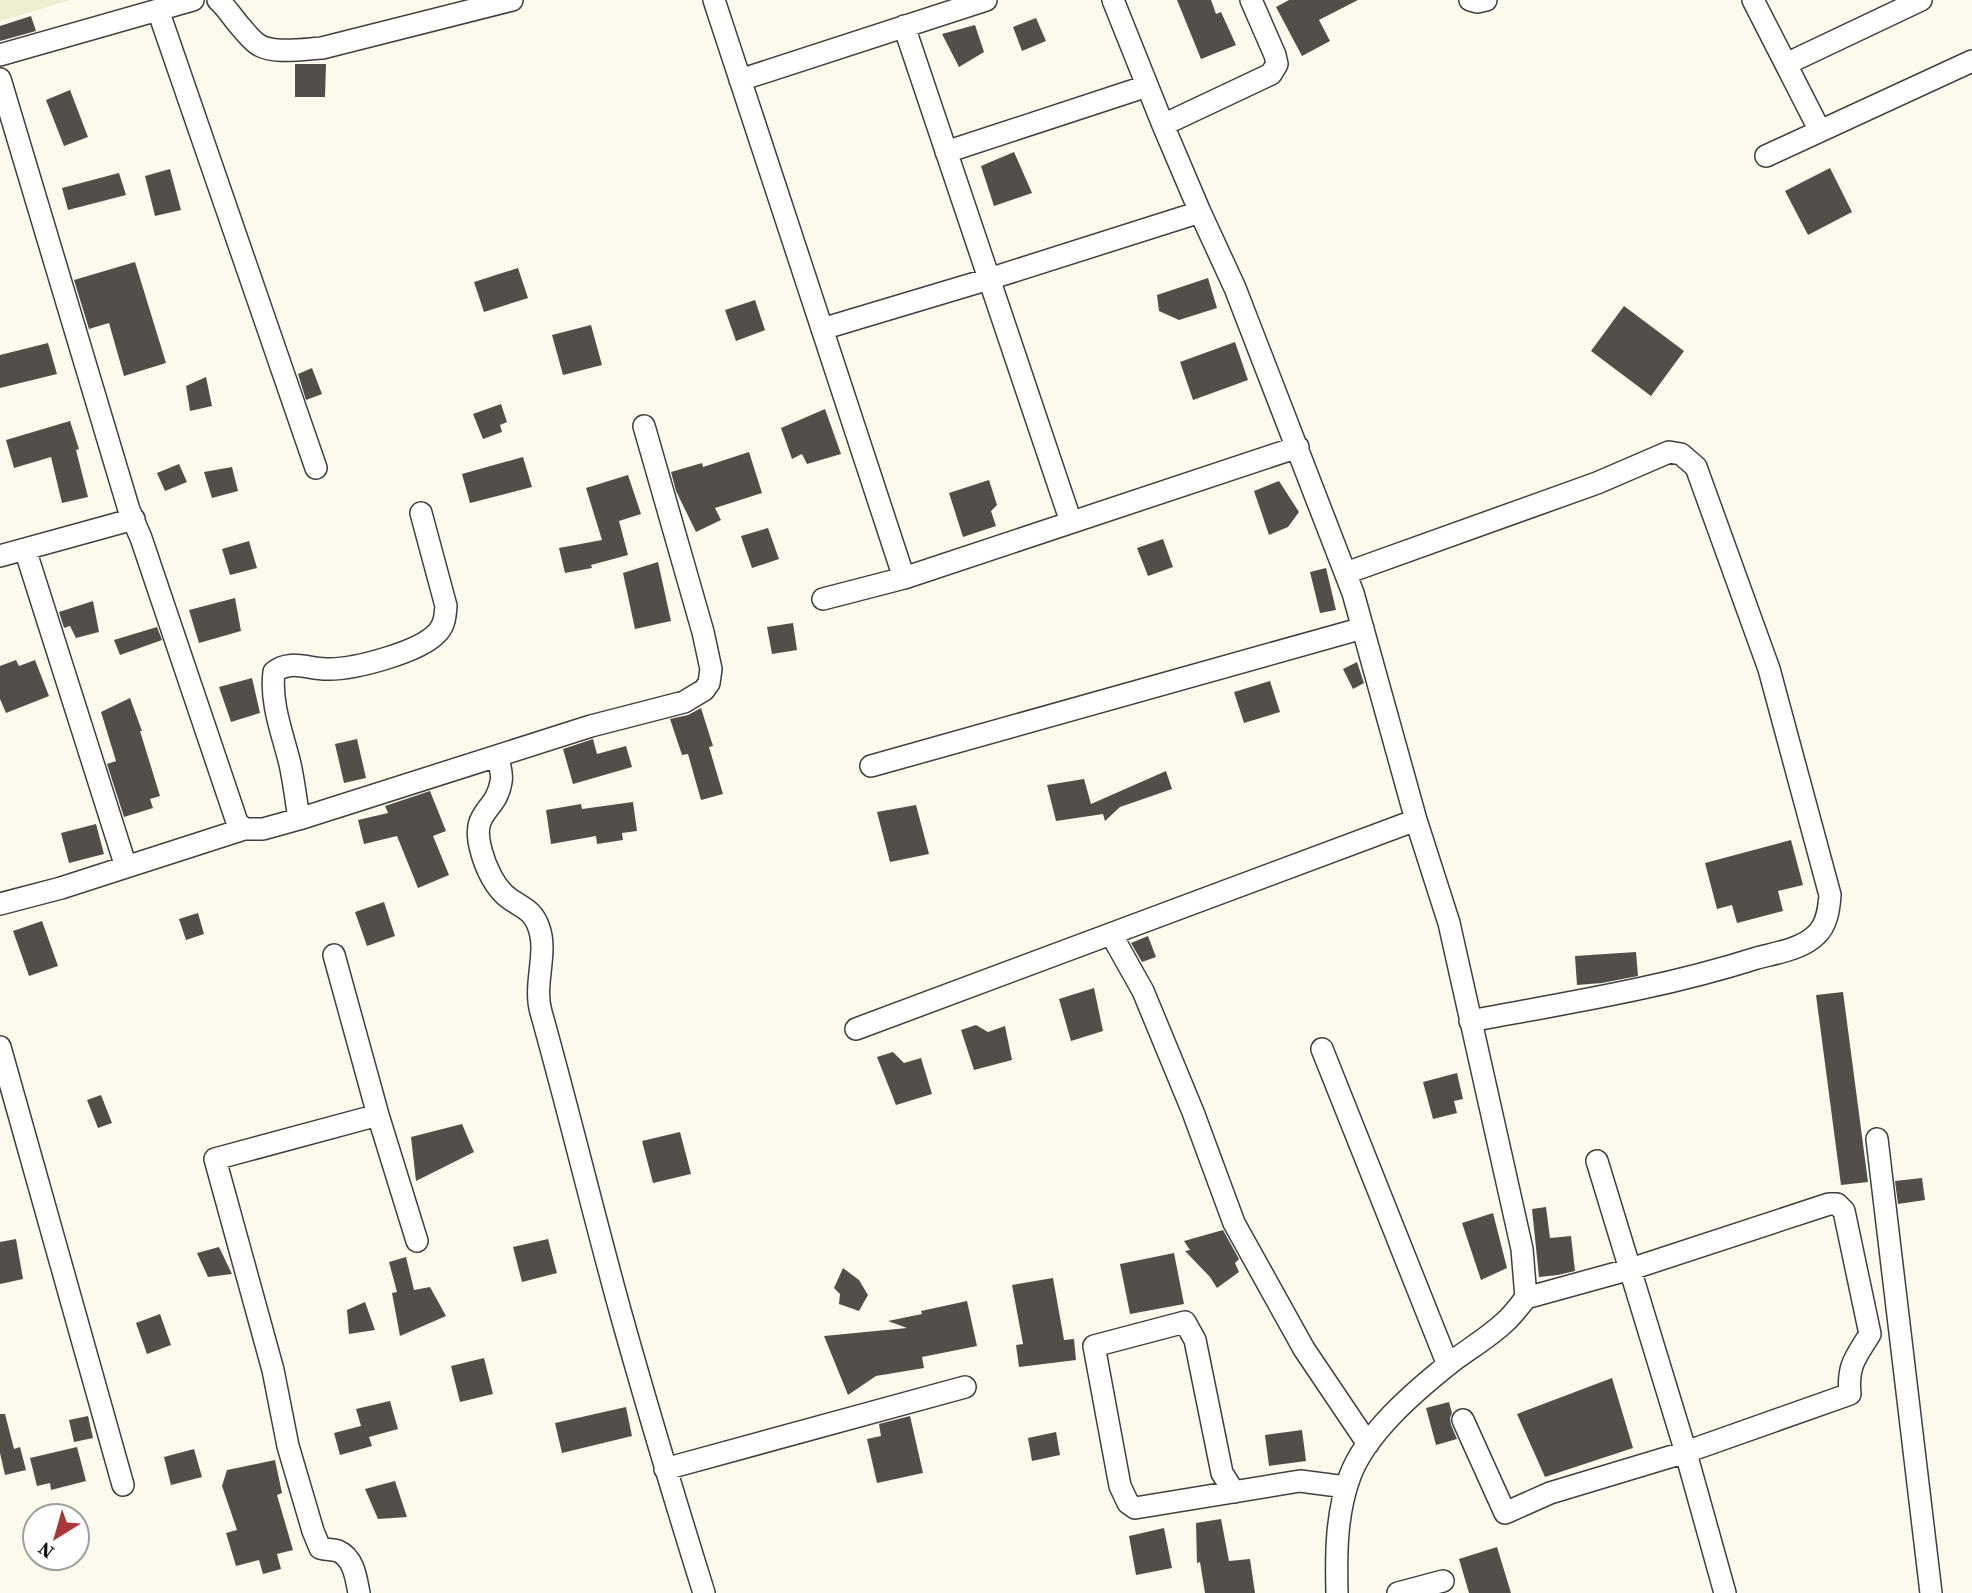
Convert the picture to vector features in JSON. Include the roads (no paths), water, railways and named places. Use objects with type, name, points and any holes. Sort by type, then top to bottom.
[{"type":"street","points":[[0,55],[193,0]]},
{"type":"street","points":[[219,0],[257,44],[268,49],[293,50],[322,48],[448,8],[512,0]]},
{"type":"street","points":[[714,0],[904,578]]},
{"type":"street","points":[[740,80],[986,0]]},
{"type":"street","points":[[1113,0],[1163,125],[1235,288],[1346,573],[1416,820],[1449,923],[1522,1250],[1526,1298]]},
{"type":"street","points":[[1163,125],[1271,74],[1277,64],[1275,55],[1251,0]]},
{"type":"street","points":[[1470,0],[1486,0]]},
{"type":"street","points":[[1753,0],[1820,131]]},
{"type":"street","points":[[1786,64],[1921,0]]},
{"type":"street","points":[[158,10],[316,468]]},
{"type":"street","points":[[904,26],[1071,522]]},
{"type":"street","points":[[1766,156],[1972,61]]},
{"type":"street","points":[[0,79],[117,471],[237,822],[244,829]]},
{"type":"street","points":[[946,152],[1147,86]]},
{"type":"street","points":[[822,329],[1200,212]]},
{"type":"street","points":[[0,904],[61,888],[244,829],[263,830],[591,726],[684,702],[698,695],[709,684],[711,669],[703,632],[644,426]]},
{"type":"street","points":[[823,599],[904,578],[1298,447]]},
{"type":"street","points":[[1346,573],[1585,487],[1669,452],[1681,454],[1696,467],[1769,669],[1830,895],[1822,928],[1815,936],[1799,945],[1720,970],[1637,991],[1470,1021]]},
{"type":"street","points":[[299,819],[291,769],[275,704],[274,672],[281,666],[290,665],[327,669],[376,662],[424,643],[437,633],[445,621],[446,606],[421,513]]},
{"type":"street","points":[[0,556],[134,519]]},
{"type":"street","points":[[25,549],[125,867]]},
{"type":"street","points":[[871,766],[1363,628]]},
{"type":"street","points":[[498,756],[501,785],[479,821],[480,848],[500,890],[534,916],[539,929],[542,941],[538,979],[540,1007],[620,1312],[704,1593]]},
{"type":"street","points":[[856,1029],[1416,820]]},
{"type":"street","points":[[1111,934],[1143,991],[1193,1112],[1234,1223],[1304,1349],[1368,1444]]},
{"type":"street","points":[[334,955],[417,1241]]},
{"type":"street","points":[[0,1047],[123,1485]]},
{"type":"street","points":[[1322,1049],[1448,1365]]},
{"type":"street","points":[[359,1593],[354,1570],[347,1557],[339,1551],[323,1549],[317,1543],[288,1446],[273,1370],[215,1159],[379,1115]]},
{"type":"street","points":[[1877,1139],[1931,1593]]},
{"type":"street","points":[[1597,1161],[1726,1593]]},
{"type":"street","points":[[1337,1593],[1336,1552],[1346,1487],[1368,1444],[1394,1415],[1448,1365],[1505,1323],[1526,1298],[1631,1269],[1829,1204],[1837,1204],[1844,1211],[1870,1334],[1851,1363],[1848,1381],[1850,1394],[1686,1452],[1550,1493],[1505,1513],[1463,1420]]},
{"type":"street","points":[[1234,1492],[1222,1473],[1195,1340],[1185,1322],[1094,1346],[1120,1486],[1128,1503],[1135,1508],[1234,1492],[1300,1481],[1346,1487]]},
{"type":"street","points":[[665,1469],[965,1387]]},
{"type":"street","points":[[1398,1593],[1443,1580]]}]
